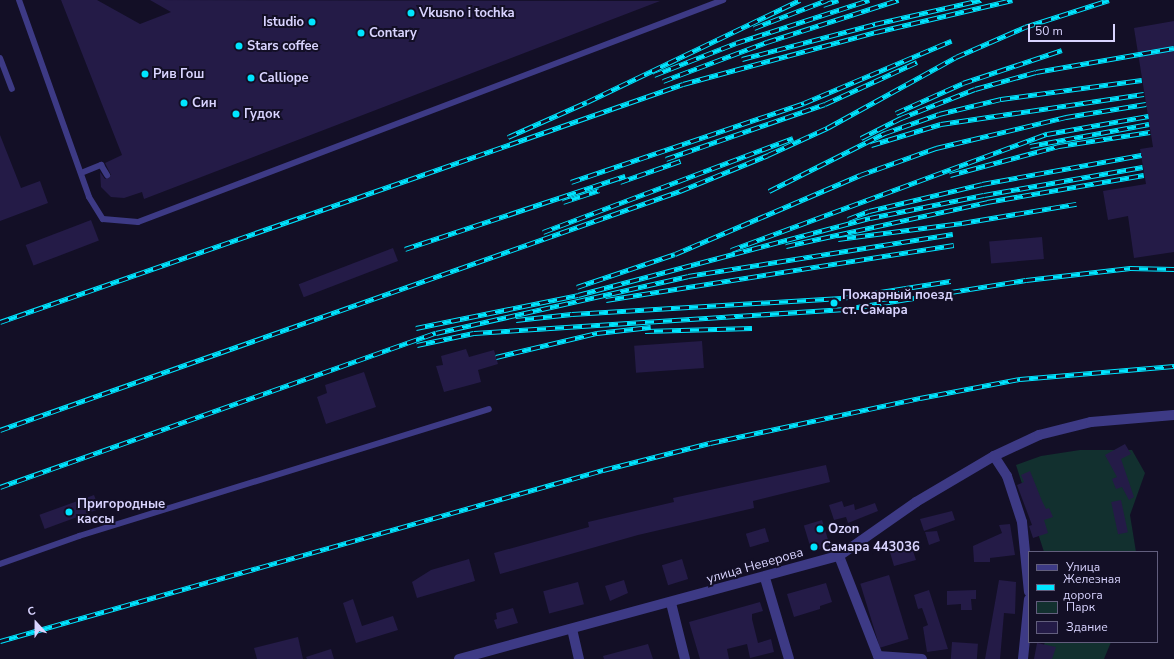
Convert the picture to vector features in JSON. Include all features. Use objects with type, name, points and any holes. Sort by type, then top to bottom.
[{"type":"street","name":"улица Неверова","points":[[459,659],[471,658],[572,628],[765,578],[840,556],[916,502],[994,456],[1039,435],[1091,422],[1174,416]]},
{"type":"street","points":[[994,456],[1007,476],[1022,522],[1028,582]]},
{"type":"street","points":[[840,556],[878,656],[922,659]]},
{"type":"street","points":[[765,578],[789,659]]},
{"type":"street","points":[[671,603],[685,659]]},
{"type":"street","points":[[1023,659],[1028,609]]},
{"type":"street","points":[[572,628],[579,659]]},
{"type":"lane","points":[[19,0],[89,196],[103,219],[138,222],[723,0]]},
{"type":"lane","points":[[0,58],[12,89]]},
{"type":"lane","points":[[81,173],[101,165],[107,175]]},
{"type":"lane","points":[[0,564],[79,536],[489,409]]},
{"type":"green space","points":[[1080,450],[1132,450],[1145,473],[1130,515],[1136,551],[1044,551],[1016,465],[1041,456]]},
{"type":"green space","points":[[1045,643],[1111,643],[1104,659],[1039,659]]},
{"type":"building","name":"Гудок","points":[[61,0],[97,0],[140,24],[171,12],[150,0],[660,1],[144,199],[142,192],[124,198],[111,197],[101,187],[100,172],[105,179],[111,175],[105,163],[122,155]]},
{"type":"building","points":[[1174,21],[1174,252],[1134,258],[1128,216],[1108,220],[1103,191],[1146,184],[1140,149],[1153,147],[1134,28]]},
{"type":"building","points":[[0,135],[21,188],[40,181],[48,203],[0,221]]},
{"type":"building","points":[[91,220],[99,241],[34,266],[26,245]]},
{"type":"building","points":[[1042,237],[1044,259],[991,264],[989,242]]},
{"type":"building","points":[[393,248],[398,261],[304,297],[299,284]]},
{"type":"building","points":[[702,341],[704,368],[636,373],[634,346]]},
{"type":"building","points":[[466,349],[469,357],[494,350],[498,364],[478,370],[481,382],[444,392],[436,366],[443,365],[441,356]]},
{"type":"building","points":[[364,372],[376,407],[326,424],[317,397],[327,393],[325,385]]},
{"type":"building","points":[[1125,444],[1131,454],[1121,459],[1134,497],[1129,500],[1122,487],[1116,489],[1112,479],[1117,477],[1105,455]]},
{"type":"building","points":[[826,465],[830,482],[753,501],[754,508],[638,535],[500,574],[494,553],[589,527],[588,522],[674,502],[673,498]]},
{"type":"building","points":[[1030,471],[1046,509],[1049,508],[1053,517],[1044,520],[1048,533],[1033,538],[1029,526],[1032,525],[1017,485],[1024,482],[1021,475]]},
{"type":"building","name":"Пригородные кассы","points":[[94,495],[99,509],[45,529],[39,515]]},
{"type":"building","points":[[1121,500],[1128,532],[1118,534],[1111,502]]},
{"type":"building","points":[[842,501],[844,507],[854,504],[855,510],[875,503],[878,511],[848,523],[846,517],[834,520],[829,505]]},
{"type":"building","points":[[952,511],[955,520],[924,531],[920,519]]},
{"type":"building","points":[[822,520],[830,546],[812,551],[804,526]]},
{"type":"building","points":[[1010,524],[1015,555],[990,558],[990,562],[974,562],[973,546],[1002,533],[999,525]]},
{"type":"building","points":[[765,528],[769,541],[750,547],[746,534]]},
{"type":"building","points":[[937,531],[940,541],[929,545],[925,532]]},
{"type":"building","points":[[911,545],[916,560],[894,566],[889,549]]},
{"type":"building","points":[[469,559],[475,581],[417,598],[412,582],[431,570]]},
{"type":"building","points":[[682,559],[688,579],[668,585],[662,565]]},
{"type":"building","points":[[889,575],[909,639],[880,648],[860,584]]},
{"type":"building","points":[[624,580],[628,593],[610,601],[605,586]]},
{"type":"building","points":[[999,580],[1016,582],[1015,614],[1004,613],[1000,659],[985,659]]},
{"type":"building","points":[[578,582],[584,604],[549,614],[543,591]]},
{"type":"building","points":[[826,583],[832,602],[820,606],[820,609],[794,617],[787,594]]},
{"type":"building","points":[[929,590],[948,649],[927,652],[923,627],[928,625],[922,608],[918,609],[914,595]]},
{"type":"building","points":[[976,590],[976,599],[971,599],[972,610],[961,610],[961,604],[947,605],[947,591]]},
{"type":"building","points":[[353,599],[362,626],[393,616],[398,630],[356,643],[343,603]]},
{"type":"building","points":[[760,602],[763,611],[752,614],[758,643],[771,639],[774,652],[750,658],[747,644],[727,649],[729,659],[700,659],[689,622]]},
{"type":"building","points":[[513,608],[518,623],[497,629],[494,620],[497,619],[496,613]]},
{"type":"building","points":[[298,637],[303,659],[257,659],[254,648]]},
{"type":"building","points":[[952,642],[978,644],[977,659],[951,659]]},
{"type":"building","points":[[1037,643],[1056,647],[1052,659],[1034,659]]},
{"type":"building","points":[[648,644],[653,659],[604,659],[603,656]]},
{"type":"building","points":[[331,649],[334,659],[307,659],[306,657]]},
{"type":"railway","points":[[508,137],[587,102],[800,0]]},
{"type":"railway","points":[[754,28],[827,0]]},
{"type":"railway","points":[[823,5],[838,0]]},
{"type":"railway","points":[[654,75],[736,43],[869,0]]},
{"type":"railway","points":[[663,81],[767,42],[898,0]]},
{"type":"railway","points":[[742,59],[875,24],[981,0]]},
{"type":"railway","points":[[0,322],[683,84],[876,32],[1012,0]]},
{"type":"railway","points":[[0,430],[680,191],[768,155],[827,128],[956,57],[1025,27],[1109,0]]},
{"type":"railway","points":[[571,182],[804,103],[951,41]]},
{"type":"railway","points":[[861,138],[901,118],[975,89],[1036,72],[1174,48]]},
{"type":"railway","points":[[896,113],[963,83],[1062,50]]},
{"type":"railway","points":[[666,159],[825,104],[917,62]]},
{"type":"railway","points":[[769,191],[885,133],[939,114],[1001,99],[1142,80]]},
{"type":"railway","points":[[871,145],[941,124],[1144,94]]},
{"type":"railway","points":[[577,287],[675,254],[860,175],[936,148],[1066,117],[1146,104]]},
{"type":"railway","points":[[731,250],[1047,134],[1148,116]]},
{"type":"railway","points":[[1030,146],[1149,124]]},
{"type":"railway","points":[[950,175],[1059,146],[1150,132]]},
{"type":"railway","points":[[543,232],[793,138]]},
{"type":"railway","points":[[848,219],[869,211],[982,184],[1141,155]]},
{"type":"railway","points":[[620,182],[680,161]]},
{"type":"railway","points":[[416,328],[578,295],[870,218],[984,195],[1143,167]]},
{"type":"railway","points":[[786,246],[987,202],[1144,175]]},
{"type":"railway","points":[[405,249],[625,176]]},
{"type":"railway","points":[[563,202],[599,190]]},
{"type":"railway","points":[[838,239],[962,223],[1076,204]]},
{"type":"railway","points":[[0,487],[436,333],[688,276],[953,234]]},
{"type":"railway","points":[[606,300],[954,245]]},
{"type":"railway","points":[[417,345],[474,333],[845,309],[1026,280],[1130,268],[1174,269]]},
{"type":"railway","points":[[516,320],[572,314],[842,298],[951,281]]},
{"type":"railway","points":[[496,357],[597,333],[651,327]]},
{"type":"railway","points":[[645,331],[752,328]]},
{"type":"railway","points":[[0,641],[603,470],[710,443],[920,398],[1020,379],[1174,366]]},
{"type":"place","name":"Vkusno i tochka","points":[[411,13]]},
{"type":"place","name":"Istudio","points":[[312,22]]},
{"type":"place","name":"Contary","points":[[361,33]]},
{"type":"place","name":"Stars coffee","points":[[239,46]]},
{"type":"place","name":"Рив Гош","points":[[145,74]]},
{"type":"place","name":"Calliope","points":[[251,78]]},
{"type":"place","name":"Син","points":[[184,103]]},
{"type":"place","name":"Гудок","points":[[236,114]]},
{"type":"place","name":"Пожарный поезд ст. Самара","points":[[834,303]]},
{"type":"place","name":"Пригородные кассы","points":[[69,512]]},
{"type":"place","name":"Ozon","points":[[820,529]]},
{"type":"place","name":"Самара 443036","points":[[814,547]]}]
